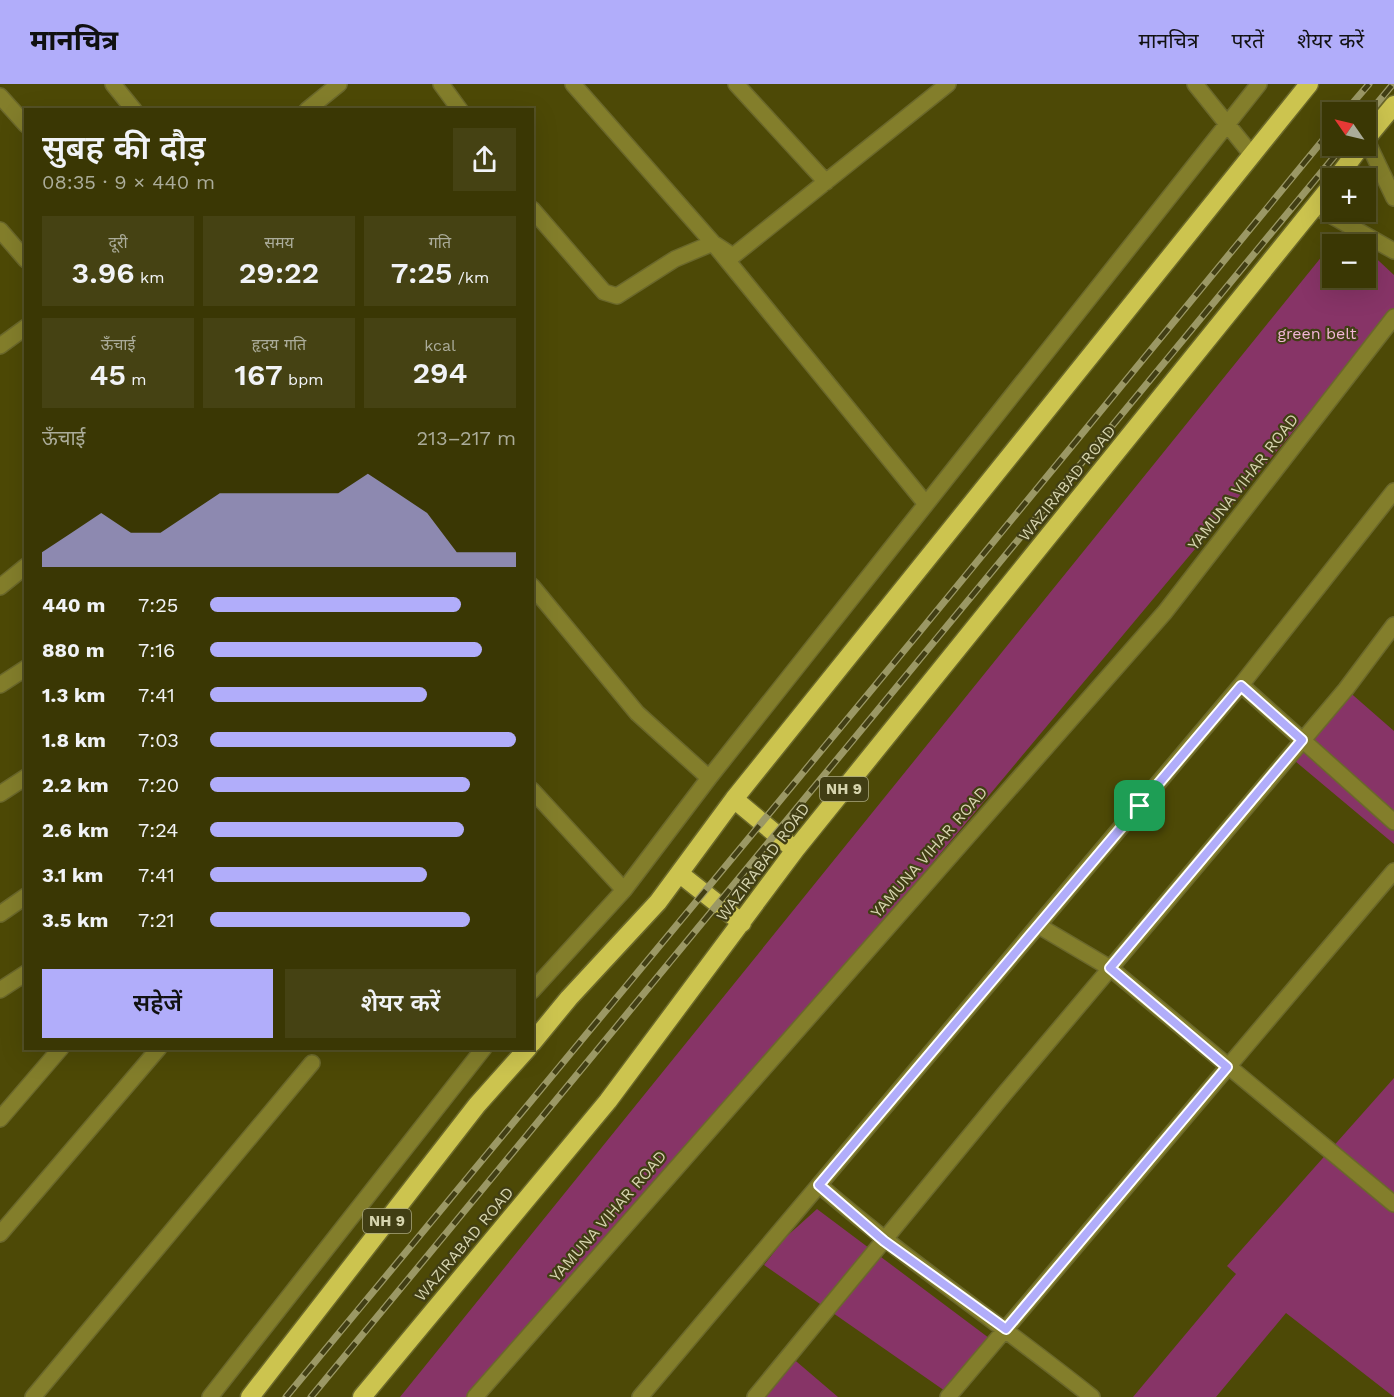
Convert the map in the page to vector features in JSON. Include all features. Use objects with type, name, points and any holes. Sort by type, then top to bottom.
[{"type":"highway","points":[[534,1041],[680,874],[734,799],[1309,84]]},
{"type":"highway","points":[[1376,127],[1394,105]]},
{"type":"highway","name":"WAZIRABAD ROAD","points":[[362,1397],[601,1110],[795,850],[1322,199]]},
{"type":"highway","points":[[734,799],[795,850]]},
{"type":"highway","points":[[680,874],[742,923]]},
{"type":"highway","name":"NH 9","points":[[250,1397],[477,1105],[526,1050]]},
{"type":"street","points":[[113,84],[132,108]]},
{"type":"street","points":[[309,108],[338,84]]},
{"type":"street","points":[[441,84],[459,108]]},
{"type":"street","points":[[573,84],[713,243],[926,504]]},
{"type":"street","points":[[736,84],[826,182]]},
{"type":"street","points":[[713,243],[733,256],[948,84]]},
{"type":"street","points":[[1195,84],[1252,155]]},
{"type":"street","points":[[534,989],[624,890],[709,778],[1260,84]]},
{"type":"street","points":[[0,96],[24,123]]},
{"type":"street","points":[[1372,156],[1394,198]]},
{"type":"street","points":[[1316,207],[1394,251]]},
{"type":"street","points":[[534,211],[604,292],[617,296],[675,259],[713,243]]},
{"type":"street","points":[[0,230],[24,258]]},
{"type":"street","name":"YAMUNA VIHAR ROAD","points":[[475,1397],[1165,612],[1394,317]]},
{"type":"street","points":[[0,346],[24,328]]},
{"type":"street","points":[[640,1397],[1241,686],[1394,492]]},
{"type":"street","points":[[0,587],[24,568]]},
{"type":"street","points":[[534,588],[638,713],[709,778]]},
{"type":"street","points":[[755,1397],[1110,968],[1346,689],[1394,625]]},
{"type":"street","points":[[0,685],[24,669]]},
{"type":"street","points":[[1241,686],[1394,822]]},
{"type":"street","points":[[0,794],[24,778]]},
{"type":"street","points":[[534,792],[624,890]]},
{"type":"street","points":[[948,1397],[1394,871]]},
{"type":"street","points":[[0,914],[24,897]]},
{"type":"street","points":[[1039,926],[1110,968],[1394,1204]]},
{"type":"street","points":[[0,990],[24,974]]},
{"type":"street","points":[[0,1119],[59,1050]]},
{"type":"street","points":[[0,1234],[157,1050]]},
{"type":"street","points":[[210,1397],[482,1050]]},
{"type":"street","points":[[33,1397],[312,1063]]},
{"type":"street","points":[[819,1185],[884,1241],[1006,1329],[1092,1397]]},
{"type":"green space","name":"green belt","points":[[1344,229],[1350,234],[1340,234]]},
{"type":"green space","name":"green belt","points":[[1322,256],[1322,288],[1376,288],[1376,258],[1394,275],[1394,311],[486,1397],[400,1397]]},
{"type":"green space","points":[[1346,689],[1394,731],[1394,844],[1289,756]]},
{"type":"green space","points":[[1394,1078],[1394,1397],[1286,1313],[1216,1397],[1133,1397],[1236,1274],[1227,1266]]},
{"type":"green space","points":[[817,1209],[989,1338],[945,1391],[764,1265],[786,1237]]},
{"type":"green space","points":[[790,1356],[838,1397],[755,1397]]},
{"type":"railway","points":[[1354,102],[1369,84]]},
{"type":"railway","points":[[1376,105],[1393,84]]},
{"type":"railway","points":[[286,1397],[917,635],[1322,141]]},
{"type":"railway","points":[[311,1397],[1335,156]]},
{"type":"route","points":[[1241,686],[1302,740],[1110,968],[1227,1067],[1006,1329],[884,1241],[819,1185],[1140,806],[1241,686]]}]
